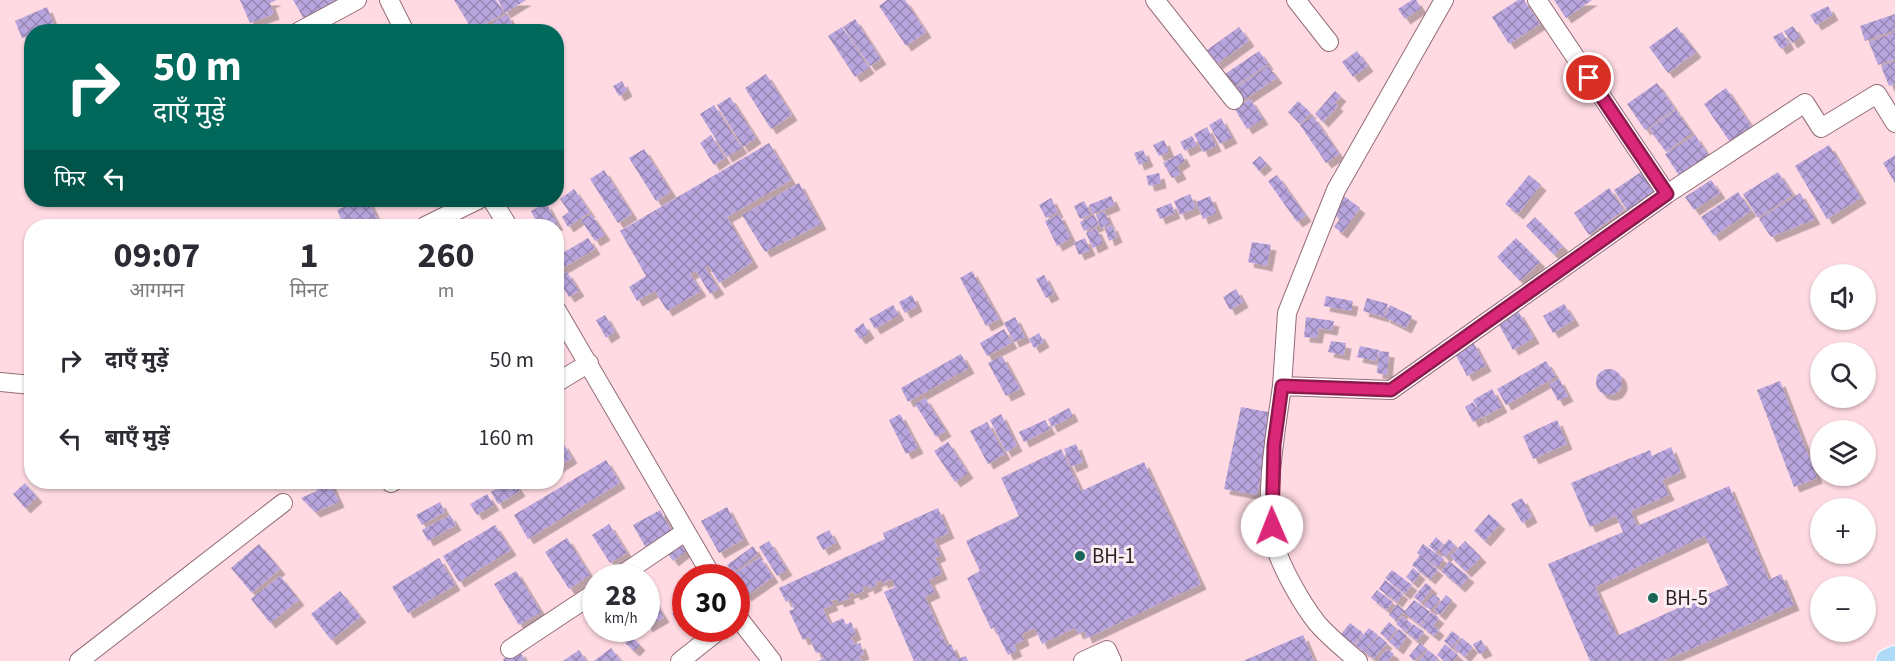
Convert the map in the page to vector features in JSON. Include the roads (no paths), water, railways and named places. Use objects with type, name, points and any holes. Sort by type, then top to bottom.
[{"type":"main road","points":[[1888,661],[1895,658]]},
{"type":"street","points":[[313,24],[357,0]]},
{"type":"street","points":[[389,0],[401,24]]},
{"type":"street","points":[[1155,0],[1234,100]]},
{"type":"street","points":[[1296,0],[1329,42]]},
{"type":"street","points":[[1537,0],[1667,194]]},
{"type":"street","points":[[1358,661],[1317,623],[1285,570],[1274,542],[1271,510],[1274,445],[1282,386],[1287,313],[1336,190],[1436,4]]},
{"type":"street","points":[[1282,386],[1391,390],[1667,194],[1805,103],[1821,128],[1877,94],[1895,123]]},
{"type":"street","points":[[439,219],[464,207]]},
{"type":"street","points":[[564,322],[704,564]]},
{"type":"street","points":[[564,378],[589,363]]},
{"type":"street","points":[[0,382],[24,384]]},
{"type":"street","points":[[79,661],[283,503]]},
{"type":"street","points":[[637,564],[685,532]]},
{"type":"street","points":[[510,649],[582,601]]},
{"type":"street","points":[[750,633],[772,661]]},
{"type":"street","points":[[680,661],[704,642]]},
{"type":"street","points":[[1083,661],[1107,650],[1112,661]]},
{"type":"place","name":"BH-1","points":[[1080,556]]},
{"type":"place","name":"BH-5","points":[[1653,598]]}]
